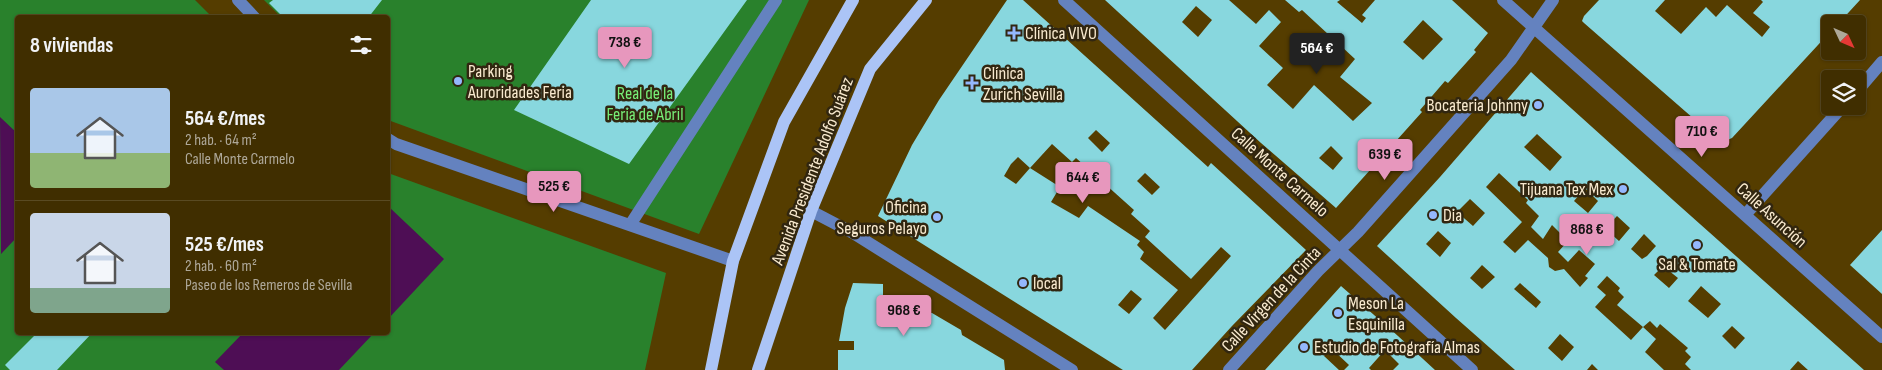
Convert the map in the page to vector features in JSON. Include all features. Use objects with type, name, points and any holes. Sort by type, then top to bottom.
[{"type":"main road","name":"Avenida Presidente Adolfo Suárez","points":[[711,370],[732,261],[784,122],[853,0]]},
{"type":"main road","name":"Avenida Presidente Adolfo Suárez","points":[[758,370],[811,211],[870,69],[926,0]]},
{"type":"street","points":[[238,0],[252,15]]},
{"type":"street","points":[[630,225],[776,0]]},
{"type":"street","name":"Calle Monte Carmelo","points":[[1064,0],[1472,370]]},
{"type":"street","name":"Calle Asunción","points":[[1503,0],[1746,214],[1882,337]]},
{"type":"street","name":"Calle Virgen de la Cinta","points":[[1229,370],[1318,271],[1358,232],[1512,60],[1553,0]]},
{"type":"street","points":[[1866,81],[1882,62]]},
{"type":"street","points":[[1746,214],[1835,115]]},
{"type":"street","points":[[390,140],[396,144],[732,261]]},
{"type":"street","points":[[811,211],[853,233],[1072,370]]},
{"type":"green space","points":[[0,0],[195,0],[210,15],[15,15],[15,335],[390,335],[390,174],[666,273],[645,370],[0,370]]},
{"type":"green space","name":"Real de la Feria de Abril","points":[[264,0],[809,0],[699,234],[390,121],[390,15],[279,15]]},
{"type":"shaded area","points":[[0,117],[15,131],[15,239],[1,254]]},
{"type":"shaded area","points":[[390,208],[444,259],[390,317]]},
{"type":"shaded area","points":[[241,335],[372,335],[339,370],[224,370],[215,362]]},
{"type":"building","points":[[273,0],[382,0],[370,15],[281,15],[269,3]]},
{"type":"building","points":[[591,0],[747,0],[629,164],[514,110]]},
{"type":"building","points":[[1007,0],[1023,0],[1208,167],[1211,163],[1306,250],[1192,370],[1123,370],[878,216],[912,145],[939,100]],"holes":[[[1096,130],[1110,143],[1102,152],[1088,138]],[[1052,144],[1072,162],[1076,158],[1134,210],[1131,214],[1150,231],[1145,237],[1191,279],[1221,247],[1231,256],[1165,330],[1153,318],[1178,290],[1140,259],[1144,252],[1137,245],[1140,241],[1088,206],[1079,218],[1051,202],[1060,187],[1030,168]],[[1018,157],[1030,168],[1016,184],[1004,176]],[[1145,173],[1160,187],[1152,195],[1137,181]],[[1131,290],[1142,299],[1129,314],[1118,305]]]},
{"type":"building","points":[[1105,0],[1229,0],[1256,24],[1269,10],[1281,22],[1259,46],[1283,68],[1267,85],[1293,109],[1314,85],[1353,121],[1372,103],[1340,77],[1355,59],[1302,10],[1299,12],[1285,0],[1340,0],[1337,2],[1362,23],[1366,18],[1362,15],[1375,0],[1452,0],[1488,33],[1474,50],[1476,52],[1448,83],[1445,81],[1420,110],[1422,112],[1336,208],[1261,143]],"holes":[[[1196,6],[1212,20],[1198,37],[1182,22]],[[1423,20],[1443,39],[1423,60],[1403,42]],[[1331,146],[1343,158],[1333,170],[1319,158]]]},
{"type":"building","points":[[1599,0],[1665,0],[1655,11],[1681,34],[1706,7],[1716,17],[1727,5],[1762,37],[1770,27],[1753,13],[1763,2],[1761,0],[1860,0],[1846,15],[1821,15],[1821,42],[1732,138],[1725,141],[1717,139],[1582,21],[1584,16]]},
{"type":"building","points":[[1531,72],[1864,370],[1808,370],[1798,361],[1790,370],[1691,370],[1685,364],[1691,357],[1685,351],[1688,348],[1660,324],[1657,328],[1650,321],[1643,327],[1656,339],[1645,352],[1664,370],[1598,370],[1592,364],[1587,370],[1515,370],[1377,246]],"holes":[[[1537,134],[1562,157],[1550,171],[1524,147]],[[1499,173],[1528,200],[1526,203],[1539,216],[1531,227],[1543,239],[1552,225],[1568,241],[1558,252],[1568,262],[1579,250],[1595,264],[1585,276],[1588,278],[1580,287],[1564,269],[1555,271],[1549,267],[1548,258],[1528,240],[1515,253],[1503,242],[1522,222],[1486,187]],[[1585,188],[1598,201],[1588,213],[1574,201]],[[1470,199],[1485,213],[1473,226],[1457,212]],[[1617,216],[1630,228],[1619,241],[1609,232],[1607,227]],[[1438,231],[1451,243],[1440,257],[1426,244]],[[1644,234],[1656,246],[1642,259],[1631,249]],[[1482,265],[1495,277],[1482,289],[1470,278]],[[1663,266],[1678,278],[1669,288],[1654,275]],[[1607,276],[1620,288],[1618,291],[1624,297],[1617,305],[1643,327],[1631,340],[1595,307],[1606,295],[1597,287]],[[1520,283],[1541,302],[1536,308],[1514,289]],[[1701,286],[1721,304],[1708,318],[1688,301]],[[1732,326],[1745,338],[1735,349],[1722,336]],[[1560,334],[1574,347],[1562,361],[1548,348]]]},
{"type":"building","points":[[1882,230],[1882,294],[1850,265]]},
{"type":"building","points":[[853,283],[883,284],[883,298],[905,298],[905,305],[919,305],[919,313],[932,313],[961,330],[962,335],[1004,360],[1005,370],[838,370],[838,350],[854,350],[854,341],[839,341],[845,308]]},
{"type":"building","points":[[1341,286],[1435,370],[1393,370],[1399,364],[1385,350],[1369,368],[1371,370],[1344,370],[1349,365],[1331,348],[1324,356],[1339,370],[1265,370]]},
{"type":"building","points":[[35,335],[90,335],[57,370],[10,370],[5,365]]},
{"type":"place","name":"Clínica VIVO","points":[[1014,33]]},
{"type":"place","name":"Parking Auroridades Feria","points":[[458,81]]},
{"type":"place","name":"Clínica Zurich Sevilla","points":[[972,83]]},
{"type":"place","name":"Bocateria Johnny","points":[[1538,105]]},
{"type":"place","name":"Tijuana Tex Mex","points":[[1623,189]]},
{"type":"place","name":"Dia","points":[[1433,215]]},
{"type":"place","name":"Oficina Seguros Pelayo","points":[[937,217]]},
{"type":"place","name":"Sal & Tomate","points":[[1697,245]]},
{"type":"place","name":"local","points":[[1023,283]]},
{"type":"place","name":"Meson La Esquinilla","points":[[1338,313]]},
{"type":"place","name":"Estudio de Fotografía Almas","points":[[1304,347]]}]
